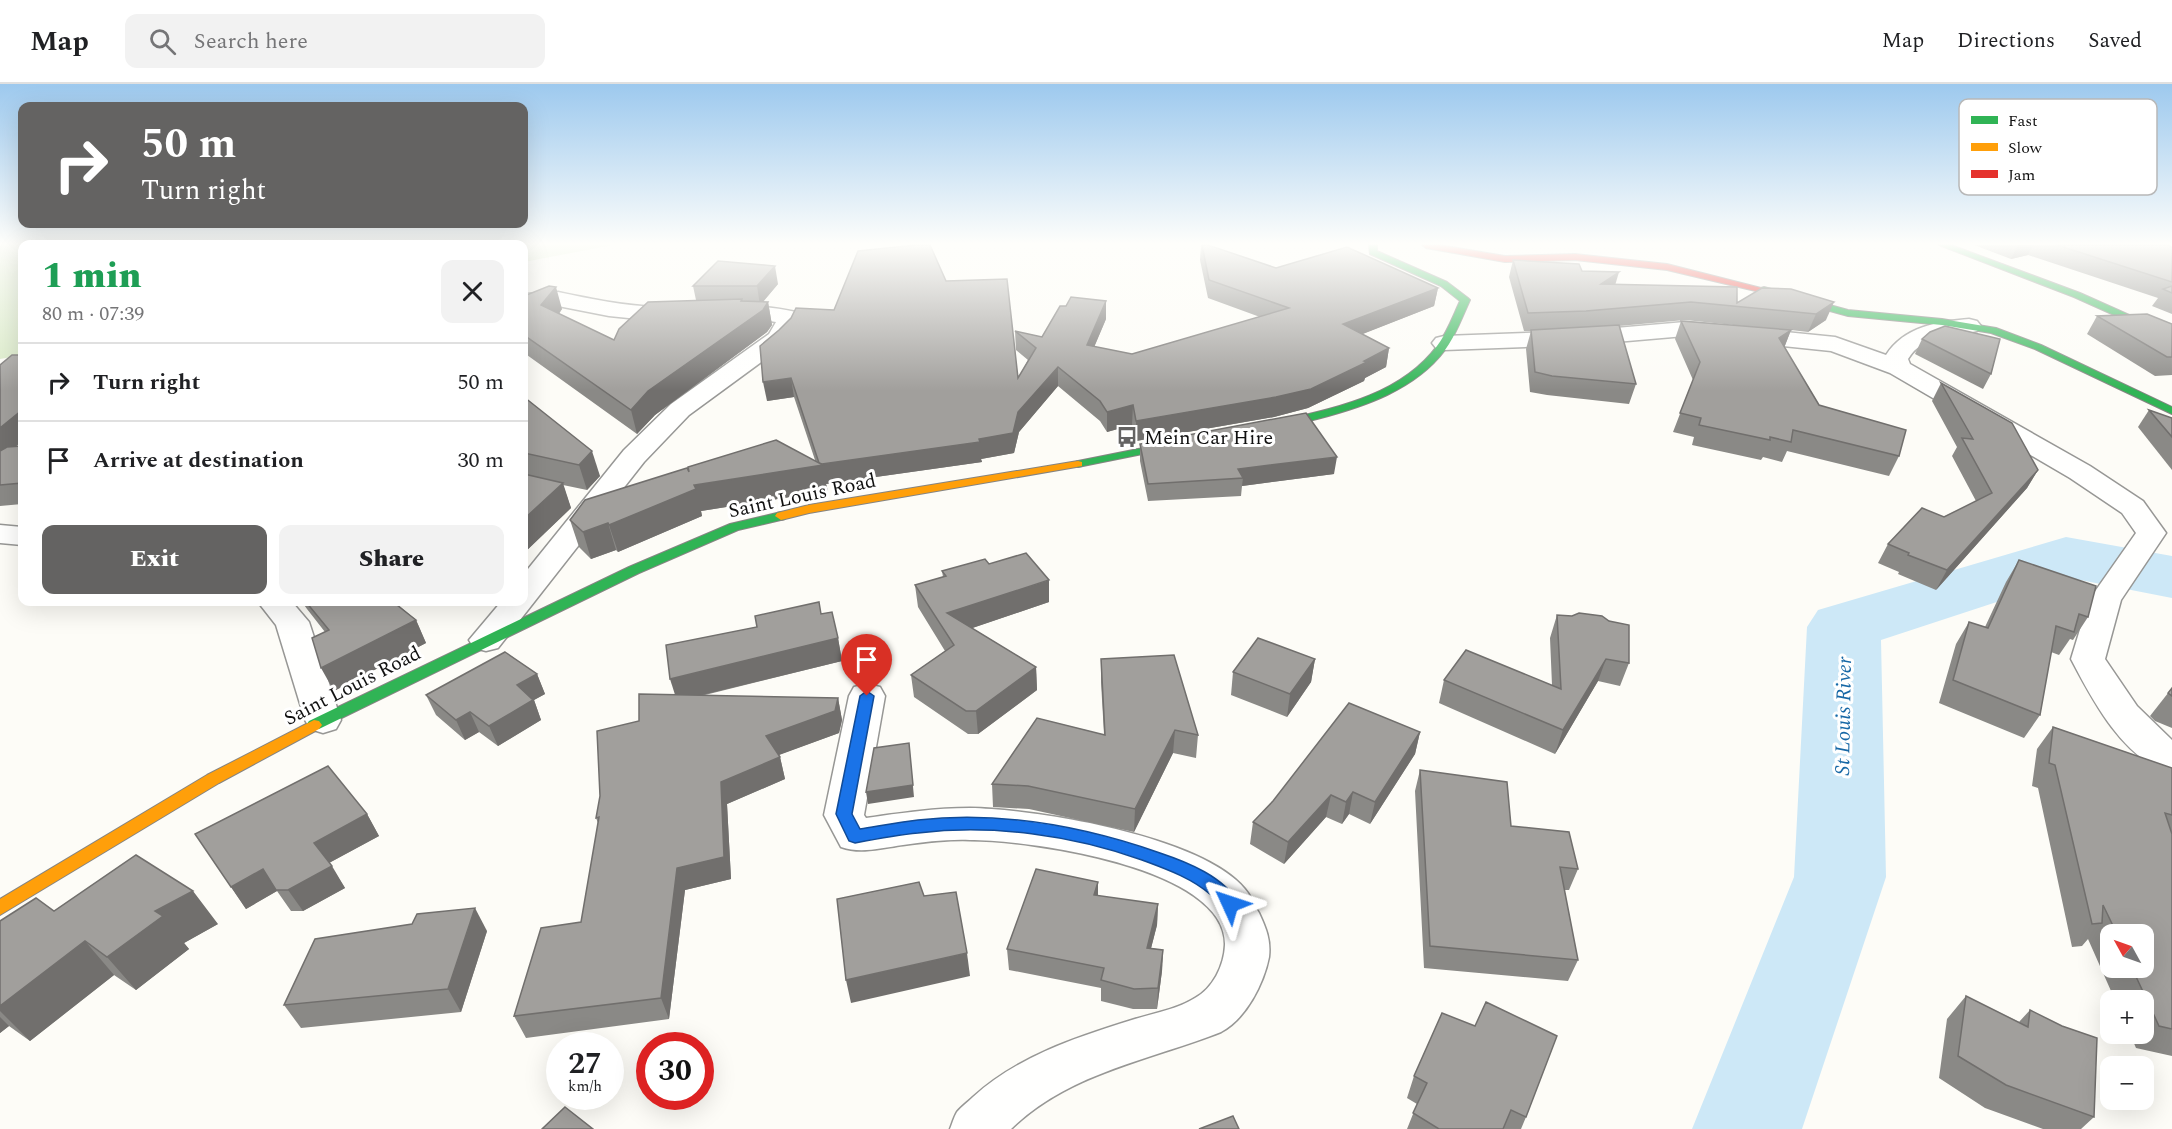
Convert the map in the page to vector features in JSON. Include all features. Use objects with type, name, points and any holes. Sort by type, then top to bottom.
[{"type":"main road","points":[[1253,430],[1348,408],[1417,372],[1435,356],[1444,343],[1465,300],[1458,294]]},
{"type":"main road","points":[[1776,294],[1848,313],[1993,330],[2038,346],[2172,411]]},
{"type":"main road","points":[[2071,294],[2172,338]]},
{"type":"main road","name":"Saint Louis Road","points":[[0,908],[213,779],[323,720],[634,570],[734,527],[809,509],[1049,470],[1196,441]]},
{"type":"street","points":[[528,301],[558,298],[609,309],[658,314],[758,312],[788,317],[788,324],[778,339],[684,406],[651,436],[595,501],[528,590]]},
{"type":"street","points":[[1899,368],[1896,358],[1914,338],[1943,328],[1969,326]]},
{"type":"street","points":[[1444,343],[1581,338],[1685,329],[1835,344],[1899,368],[2080,472],[2133,507],[2151,533],[2106,600],[2088,659],[2112,704],[2148,744],[2172,760]]},
{"type":"street","points":[[564,495],[595,501]]},
{"type":"street","points":[[0,534],[18,536]]},
{"type":"street","points":[[278,606],[292,622],[323,720]]},
{"type":"street","points":[[486,640],[515,606]]},
{"type":"street","points":[[867,696],[844,814],[855,836],[920,826],[973,824],[1043,829],[1110,842],[1180,867],[1217,890],[1243,918],[1249,949],[1238,982],[1212,1013],[1156,1035],[1096,1053],[1023,1087],[975,1129]]},
{"type":"green space","points":[[0,294],[18,294],[18,356],[0,359]]},
{"type":"building","points":[[528,294],[550,294],[541,305],[614,340],[619,329],[648,302],[742,299],[741,301],[768,302],[763,310],[648,391],[631,410],[528,338]]},
{"type":"building","points":[[841,294],[1009,294],[1018,378],[1036,348],[1015,331],[1042,337],[1060,306],[1066,306],[1071,297],[1106,301],[1087,345],[1132,354],[1289,308],[1248,294],[1423,294],[1343,324],[1389,348],[1364,361],[1367,362],[1311,389],[1136,421],[1133,405],[1107,412],[1100,401],[1058,367],[1018,412],[1013,433],[979,439],[980,442],[822,464],[819,463],[791,378],[763,382],[760,346],[791,318],[796,308],[834,310]]},
{"type":"building","points":[[1523,294],[1737,294],[1737,303],[1752,294],[1807,294],[1834,302],[1816,314],[1691,302],[1586,311],[1528,313]]},
{"type":"building","points":[[2147,314],[2172,324],[2172,357],[2167,357],[2097,316]]},
{"type":"building","points":[[1681,321],[1791,330],[1779,338],[1819,405],[1906,430],[1899,456],[1793,430],[1791,442],[1770,437],[1770,440],[1699,425],[1701,418],[1680,413],[1700,362]]},
{"type":"building","points":[[1619,325],[1636,384],[1552,376],[1535,372],[1531,330]]},
{"type":"building","points":[[1945,326],[2000,339],[1991,374],[1922,339],[1930,332]]},
{"type":"building","points":[[12,355],[18,355],[18,413],[0,428],[0,365]]},
{"type":"building","points":[[1941,383],[2012,423],[2038,470],[1947,570],[1908,555],[1909,553],[1888,544],[1922,508],[1944,517],[1992,493],[1962,438],[1973,439]]},
{"type":"building","points":[[528,400],[592,451],[579,465],[528,454]]},
{"type":"building","points":[[2149,410],[2172,418],[2172,437]]},
{"type":"building","points":[[1306,413],[1337,457],[1238,469],[1243,478],[1148,484],[1140,444]]},
{"type":"building","points":[[776,440],[823,465],[694,485],[696,489],[609,525],[608,523],[583,532],[570,520],[585,500],[687,468],[689,472],[688,467]]},
{"type":"building","points":[[18,446],[18,483],[0,485],[0,451],[7,447]]},
{"type":"building","points":[[528,475],[563,483],[528,515]]},
{"type":"building","points":[[1026,553],[1049,580],[947,613],[1036,667],[976,711],[966,711],[911,675],[954,645],[915,585],[946,576],[942,571],[985,559],[989,564]]},
{"type":"building","points":[[2019,560],[2096,586],[2088,617],[2079,614],[2074,632],[2056,626],[2040,715],[1953,680],[1969,622],[1988,628]]},
{"type":"building","points":[[819,602],[821,614],[832,612],[838,638],[670,679],[666,645],[757,627],[755,616]]},
{"type":"building","points":[[309,606],[398,606],[416,620],[321,668],[312,638],[329,630]]},
{"type":"building","points":[[1579,613],[1602,616],[1609,621],[1629,625],[1629,663],[1606,659],[1563,730],[1444,680],[1466,650],[1561,689],[1557,615],[1572,616]]},
{"type":"building","points":[[1258,638],[1315,659],[1290,694],[1233,672]]},
{"type":"building","points":[[505,652],[537,674],[517,685],[533,700],[489,726],[470,712],[456,720],[426,695]]},
{"type":"building","points":[[1174,655],[1198,735],[1175,730],[1135,809],[1028,786],[992,784],[1037,718],[1105,735],[1101,659]]},
{"type":"building","points":[[639,694],[838,698],[835,711],[766,736],[780,757],[721,782],[724,857],[677,868],[661,998],[514,1016],[541,928],[581,922],[599,817],[596,818],[600,796],[597,731],[639,721]]},
{"type":"building","points":[[1349,703],[1420,732],[1375,802],[1353,792],[1346,802],[1331,795],[1288,842],[1253,822],[1273,801]]},
{"type":"building","points":[[2053,727],[2172,768],[2172,815],[2165,813],[2172,834],[2172,1029],[2159,1026],[2154,1015],[2154,990],[2142,990],[2137,978],[2154,978],[2154,924],[2112,924],[2103,905],[2102,923],[2092,924],[2055,765],[2049,763]]},
{"type":"building","points":[[909,743],[913,785],[866,792],[874,748]]},
{"type":"building","points":[[328,766],[367,814],[314,843],[332,866],[288,890],[276,890],[263,869],[231,887],[195,834]]},
{"type":"building","points":[[1420,770],[1507,782],[1511,826],[1569,832],[1578,869],[1560,867],[1578,960],[1430,946]]},
{"type":"building","points":[[136,855],[193,891],[155,911],[163,916],[107,957],[85,941],[0,1006],[0,921],[36,898],[54,911]]},
{"type":"building","points":[[1036,869],[1098,882],[1094,895],[1158,904],[1147,948],[1163,950],[1158,988],[1134,989],[1101,980],[1104,968],[1007,949]]},
{"type":"building","points":[[919,882],[924,896],[956,892],[967,953],[846,980],[837,899]]},
{"type":"building","points":[[475,908],[448,989],[284,1005],[315,939],[412,924],[417,914]]},
{"type":"building","points":[[1966,996],[2028,1027],[2030,1010],[2062,1026],[2097,1038],[2094,1117],[2006,1085],[1958,1056]]},
{"type":"building","points":[[1486,1002],[1557,1036],[1526,1117],[1511,1110],[1503,1129],[1439,1129],[1413,1113],[1427,1083],[1414,1076],[1442,1013],[1475,1026]]},
{"type":"building","points":[[562,1110],[569,1110],[593,1129],[542,1129]]},
{"type":"building","points":[[1233,1116],[1239,1129],[1199,1129]]},
{"type":"waterway","name":"St Louis River","points":[[1747,1129],[1840,877],[1844,627],[2066,557],[2172,577]]},
{"type":"traffic: fast","points":[[1266,427],[1335,411],[1380,394],[1401,383],[1420,369],[1446,341],[1465,300],[1457,294]]},
{"type":"traffic: fast","points":[[1778,294],[1848,313],[1942,322],[1993,330],[2038,347],[2172,411]]},
{"type":"traffic: fast","points":[[2074,294],[2172,338]]},
{"type":"traffic: fast","points":[[1078,464],[1183,443]]},
{"type":"traffic: fast","points":[[314,725],[634,570],[734,527],[781,516]]},
{"type":"traffic: slow","points":[[781,516],[809,509],[1078,464]]},
{"type":"traffic: slow","points":[[0,908],[213,779],[314,725]]},
{"type":"place","name":"Mein Car Hire","points":[[1127,437]]},
{"type":"route","points":[[867,696],[844,814],[855,836],[920,826],[973,824],[1043,829],[1110,842],[1180,867],[1217,890],[1230,904]]}]
